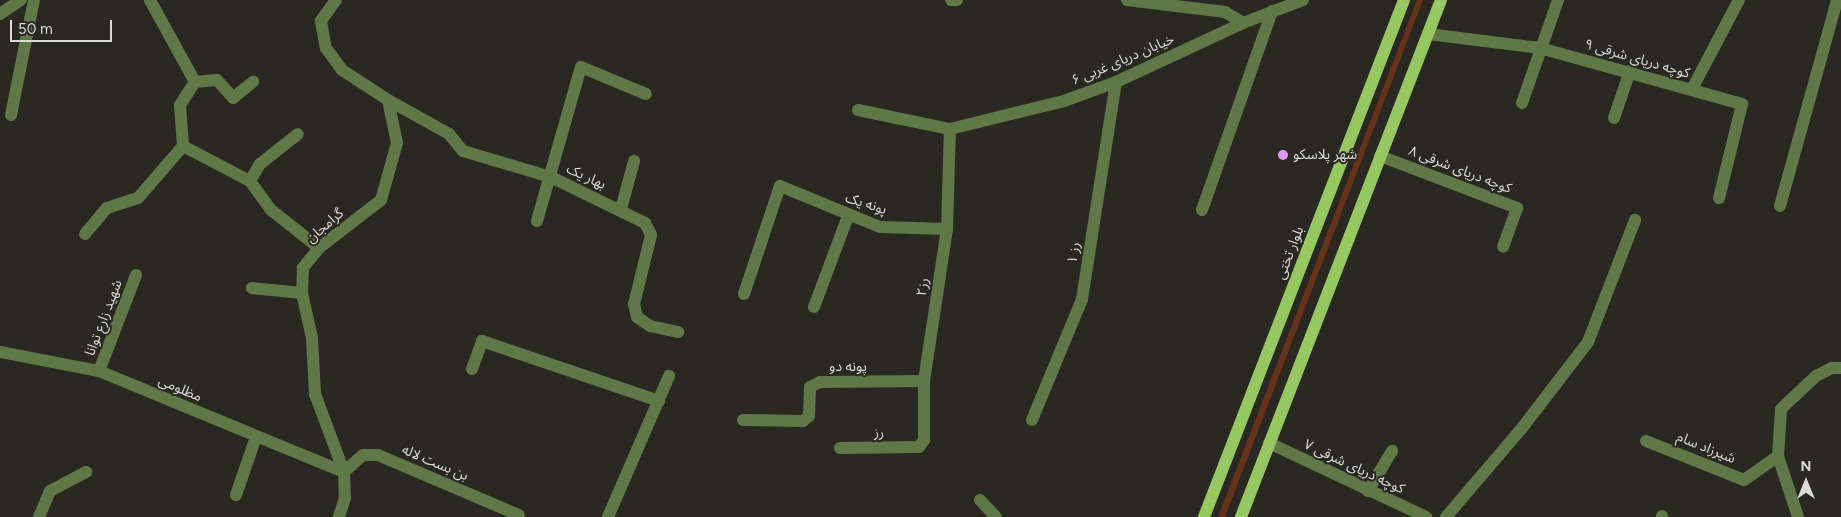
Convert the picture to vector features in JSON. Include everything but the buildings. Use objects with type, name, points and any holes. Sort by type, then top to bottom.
[{"type":"main road","name":"بلوار تختی","points":[[1204,517],[1404,0]]},
{"type":"main road","points":[[1241,517],[1441,0]]},
{"type":"street","points":[[0,14],[21,0]]},
{"type":"street","points":[[11,115],[34,0]]},
{"type":"street","points":[[150,0],[195,82]]},
{"type":"street","points":[[336,0],[320,21],[326,48],[342,70],[388,100]]},
{"type":"street","points":[[951,0],[957,0]]},
{"type":"street","points":[[1127,0],[1156,2],[1225,12],[1243,23]]},
{"type":"street","points":[[1522,103],[1558,0]]},
{"type":"street","name":"خیابان دریای غربی ۶","points":[[950,129],[1064,101],[1116,82],[1243,23],[1296,1]]},
{"type":"street","points":[[1692,89],[1737,1]]},
{"type":"street","points":[[1780,206],[1838,4]]},
{"type":"street","points":[[1202,210],[1272,11]]},
{"type":"street","name":"کوچه دریای شرقی ۹","points":[[1428,34],[1540,48],[1630,71],[1742,104],[1719,198]]},
{"type":"street","points":[[537,221],[581,66],[646,94]]},
{"type":"street","points":[[1614,118],[1630,71]]},
{"type":"street","points":[[195,82],[217,80],[233,98],[253,82]]},
{"type":"street","points":[[85,234],[107,208],[138,198],[183,146],[180,105],[195,82]]},
{"type":"street","name":"رز ۱","points":[[1032,420],[1082,299],[1116,82]]},
{"type":"street","name":"بهار یک","points":[[388,100],[449,134],[463,151],[550,177],[646,223],[651,235],[634,304],[637,317],[650,326],[678,332]]},
{"type":"street","name":"گرامجان","points":[[339,517],[345,498],[344,472],[315,394],[312,338],[302,293],[303,268],[319,248],[381,200],[398,143],[388,100]]},
{"type":"street","points":[[858,110],[950,129]]},
{"type":"street","name":"رز۲","points":[[919,447],[924,440],[924,381],[948,229],[950,129]]},
{"type":"street","points":[[250,181],[260,164],[298,134]]},
{"type":"street","points":[[183,146],[250,181],[270,210],[319,248]]},
{"type":"street","name":"کوچه دریای شرقی ۸","points":[[1380,156],[1518,208],[1503,247]]},
{"type":"street","points":[[620,210],[634,161]]},
{"type":"street","name":"پونه یک","points":[[744,294],[780,186],[848,216],[880,227],[948,229]]},
{"type":"street","points":[[814,307],[848,216]]},
{"type":"street","points":[[1446,517],[1522,428],[1588,342],[1635,220]]},
{"type":"street","name":"شهید زارع توانا","points":[[99,371],[136,275]]},
{"type":"street","points":[[252,288],[302,293]]},
{"type":"street","points":[[472,369],[482,341],[659,401]]},
{"type":"street","name":"مظلومی","points":[[0,352],[99,371],[256,438],[344,472]]},
{"type":"street","points":[[1798,517],[1778,456],[1781,409],[1816,376],[1832,368],[1841,368]]},
{"type":"street","points":[[608,517],[669,376]]},
{"type":"street","name":"پونه دو","points":[[743,420],[803,421],[809,416],[810,387],[820,382],[924,381]]},
{"type":"street","points":[[236,495],[256,438]]},
{"type":"street","name":"شیرزاد سام","points":[[1646,441],[1744,480],[1778,456]]},
{"type":"street","name":"کوچه دریای شرقی ۷","points":[[1269,443],[1426,517]]},
{"type":"street","name":"رز","points":[[840,448],[919,447]]},
{"type":"street","points":[[1368,491],[1392,451]]},
{"type":"street","name":"بن بست لاله","points":[[344,472],[363,455],[378,455],[519,515]]},
{"type":"street","points":[[38,517],[50,491],[86,472]]},
{"type":"street","points":[[980,500],[996,517]]},
{"type":"shaded area","points":[[1417,0],[1423,0],[1225,517],[1218,517]]},
{"type":"place","name":"شهر پلاسکو","points":[[1283,155]]}]
